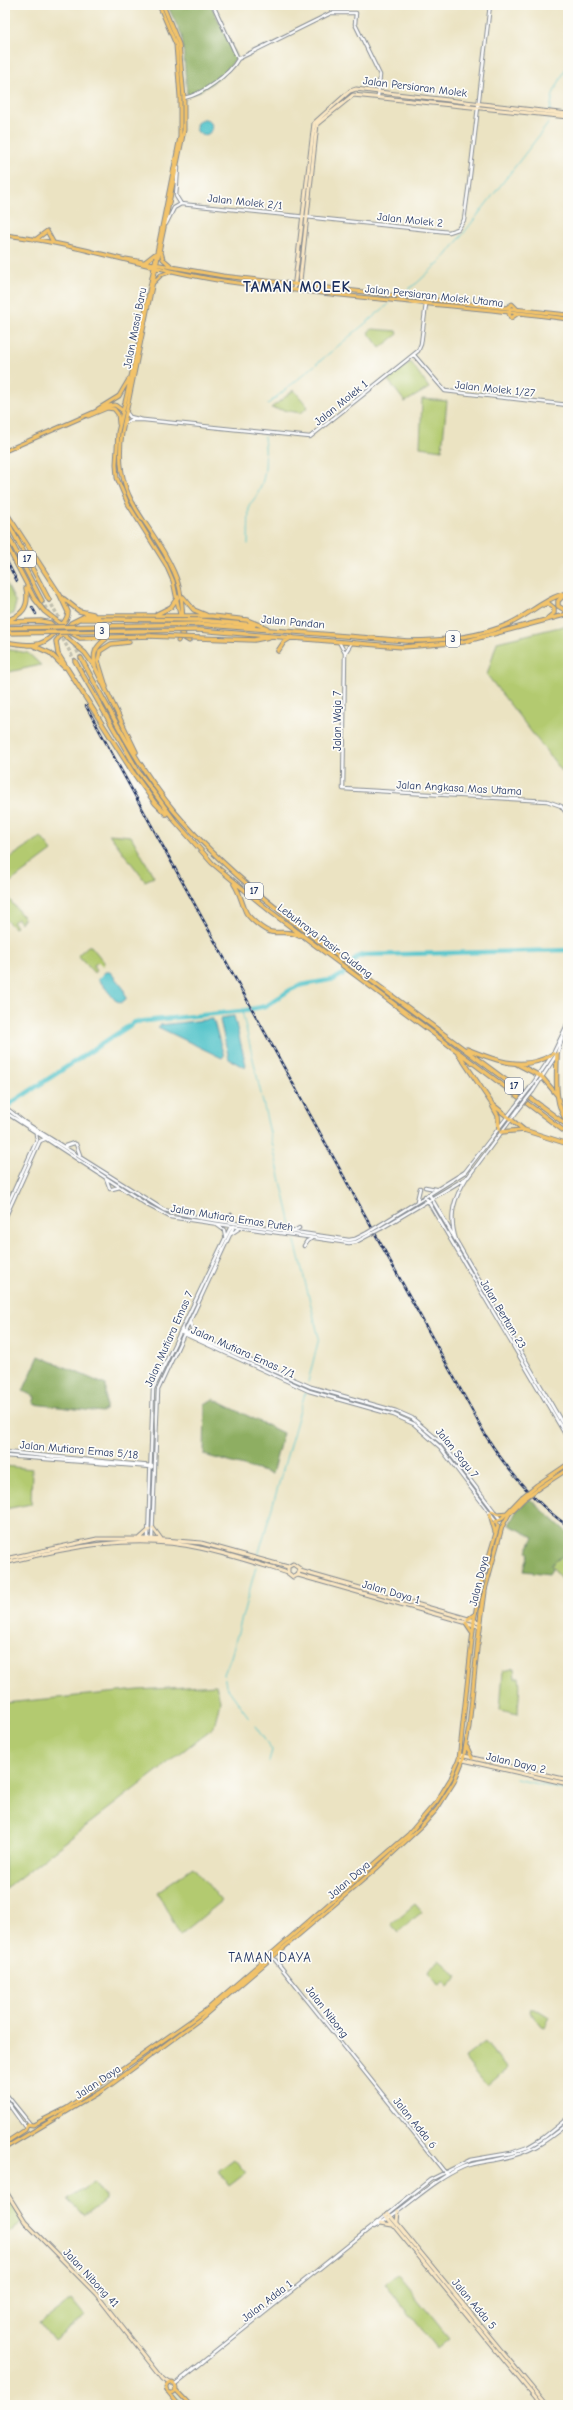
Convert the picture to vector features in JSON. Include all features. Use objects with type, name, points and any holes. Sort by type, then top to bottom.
[{"type":"highway","points":[[5,511],[60,595],[68,612],[62,625],[45,643],[30,645]]},
{"type":"highway","name":"17","points":[[5,517],[50,600]]},
{"type":"highway","name":"17","points":[[5,530],[42,601]]},
{"type":"highway","points":[[5,542],[24,582],[40,606],[66,629],[78,637],[254,640],[274,636]]},
{"type":"highway","points":[[5,621],[15,618],[24,611],[28,597],[24,582]]},
{"type":"highway","points":[[568,593],[560,597],[558,603],[560,609],[568,613]]},
{"type":"highway","name":"Jalan Pandan","points":[[5,628],[198,622],[407,641],[431,641],[469,636],[494,629],[508,624],[554,597],[568,593]]},
{"type":"highway","points":[[60,595],[79,611],[101,617],[198,622]]},
{"type":"highway","points":[[154,616],[171,608],[180,597],[194,610],[210,616]]},
{"type":"highway","points":[[537,608],[548,603],[553,606],[554,611],[551,616],[539,621]]},
{"type":"highway","name":"Jalan Pandan","points":[[5,633],[199,630],[403,647],[436,646],[463,642],[568,613]]},
{"type":"highway","points":[[174,821],[155,803],[142,787],[88,703],[56,649],[56,642],[62,633],[78,618],[182,615],[210,616],[247,620],[267,628]]},
{"type":"highway","points":[[5,621],[41,621],[50,623],[85,653],[95,667],[144,767]]},
{"type":"highway","points":[[278,651],[284,642],[292,637]]},
{"type":"highway","points":[[95,667],[93,655],[97,646],[107,638]]},
{"type":"highway","points":[[5,642],[30,645],[44,650],[58,660],[88,703]]},
{"type":"highway","points":[[106,690],[98,660],[100,651],[111,644],[129,642]]},
{"type":"highway","name":"Lebuhraya Pasir Gudang","points":[[82,658],[128,744],[173,809],[219,860],[275,908],[354,968],[568,1124]]},
{"type":"highway","name":"Lebuhraya Pasir Gudang","points":[[75,661],[138,771],[174,821],[229,879],[318,948],[568,1134]]},
{"type":"highway","points":[[229,879],[240,895],[246,912],[266,930],[271,932],[292,932],[318,948]]},
{"type":"highway","points":[[461,1046],[513,1063],[541,1076],[558,1096]]},
{"type":"highway","points":[[455,1049],[492,1104],[498,1116],[500,1130],[524,1130]]},
{"type":"highway","points":[[513,1063],[534,1064],[555,1054],[558,1096],[561,1111],[568,1124]]},
{"type":"highway","points":[[492,1104],[508,1119],[524,1130],[568,1144]]},
{"type":"main road","name":"Jalan Masai Baru","points":[[159,5],[175,41],[180,91],[181,128],[179,147],[132,371],[125,412],[120,463],[125,490],[170,564],[180,597],[184,638],[188,641]]},
{"type":"main road","name":"Jalan Masai Baru","points":[[158,251],[166,225],[184,130],[184,98],[179,44],[163,5]]},
{"type":"main road","name":"Jalan Persiaran Molek","points":[[294,289],[316,121],[350,91],[356,89],[568,117]]},
{"type":"main road","points":[[180,91],[184,98]]},
{"type":"main road","name":"Jalan Persiaran Molek","points":[[299,290],[317,124],[353,95],[478,106],[546,110],[568,114]]},
{"type":"main road","points":[[35,240],[47,231],[54,243]]},
{"type":"main road","name":"Jalan Persiaran Molek Utama","points":[[5,235],[54,243],[228,282],[568,319]]},
{"type":"main road","points":[[152,276],[150,269],[145,263],[158,251],[172,269],[161,275],[153,283]]},
{"type":"main road","name":"Jalan Masai Baru","points":[[155,265],[153,283],[125,412],[118,432],[116,464],[122,492],[166,565],[180,597]]},
{"type":"main road","name":"Jalan Persiaran Molek Utama","points":[[172,269],[294,285],[568,315]]},
{"type":"main road","points":[[512,313],[506,308],[512,304],[517,309]]},
{"type":"main road","points":[[507,313],[511,318],[518,314],[512,308]]},
{"type":"main road","points":[[85,416],[119,396],[132,371]]},
{"type":"main road","points":[[96,410],[115,405],[125,412]]},
{"type":"main road","points":[[5,451],[107,408],[114,409],[118,414],[118,432]]},
{"type":"main road","name":"Jalan Masai Baru","points":[[178,641],[181,635],[182,615]]},
{"type":"main road","points":[[500,1527],[507,1512],[538,1486],[568,1464]]},
{"type":"main road","points":[[538,1486],[568,1469]]},
{"type":"main road","points":[[500,1527],[496,1521],[502,1520],[523,1498]]},
{"type":"main road","points":[[496,1534],[491,1513],[498,1514],[507,1512]]},
{"type":"main road","name":"Jalan Daya","points":[[5,2148],[69,2112],[144,2062],[217,2006],[420,1824],[437,1801],[451,1778],[459,1757],[474,1623],[480,1587],[496,1534],[500,1527]]},
{"type":"main road","name":"Jalan Daya","points":[[25,2128],[67,2108],[141,2058],[209,2008],[272,1956],[422,1826],[437,1809],[454,1782],[464,1758],[478,1624],[484,1590],[500,1527]]},
{"type":"main road","points":[[153,1528],[162,1539]]},
{"type":"main road","points":[[139,1539],[148,1530]]},
{"type":"main road","points":[[5,1559],[97,1540],[139,1539],[150,1540],[200,1547],[288,1573],[292,1577],[298,1575],[300,1571],[296,1565],[288,1567],[201,1543],[162,1539],[150,1540],[93,1544],[5,1563]]},
{"type":"main road","points":[[288,1567],[288,1573]]},
{"type":"main road","name":"Jalan Daya 1","points":[[300,1571],[467,1621]]},
{"type":"main road","name":"Jalan Daya 1","points":[[298,1575],[478,1624]]},
{"type":"main road","points":[[476,1649],[485,1602],[484,1590]]},
{"type":"main road","points":[[473,1634],[467,1621],[476,1614]]},
{"type":"main road","points":[[466,1745],[472,1758]]},
{"type":"main road","name":"Jalan Daya 2","points":[[459,1757],[568,1784]]},
{"type":"main road","name":"Jalan Daya 2","points":[[464,1758],[472,1758],[568,1780]]},
{"type":"main road","points":[[31,2124],[32,2132]]},
{"type":"main road","points":[[5,2143],[25,2128],[32,2132]]},
{"type":"main road","name":"Jalan Nibong 41","points":[[5,2190],[25,2222],[96,2294],[168,2384]]},
{"type":"main road","points":[[381,2223],[395,2225],[398,2211]]},
{"type":"main road","name":"Jalan Adda 5","points":[[388,2216],[546,2405]]},
{"type":"main road","name":"Jalan Adda 5","points":[[511,2365],[541,2405]]},
{"type":"main road","points":[[179,2405],[166,2390],[168,2384],[174,2385],[175,2389],[190,2405]]},
{"type":"main road","points":[[169,2393],[175,2389]]},
{"type":"street","points":[[213,5],[238,59]]},
{"type":"street","name":"Jalan Molek 2","points":[[308,218],[449,232],[458,229],[464,220],[466,207],[490,5]]},
{"type":"street","points":[[184,98],[199,94],[227,72],[238,59],[331,13],[356,13],[355,24],[380,75],[378,97]]},
{"type":"street","points":[[166,225],[174,208],[181,204],[176,196],[178,167]]},
{"type":"street","name":"Jalan Molek 2/1","points":[[181,204],[308,218]]},
{"type":"street","name":"Jalan Molek 1","points":[[124,424],[130,420],[144,420],[310,437],[414,355],[421,344],[426,304]]},
{"type":"street","name":"Jalan Molek 1/27","points":[[414,355],[445,391],[568,405]]},
{"type":"street","name":"Jalan Molek 1","points":[[125,412],[144,420]]},
{"type":"street","points":[[338,641],[343,646],[345,653]]},
{"type":"street","points":[[345,653],[352,642]]},
{"type":"street","name":"Jalan Waja 7","points":[[343,789],[345,653]]},
{"type":"street","name":"Jalan Angkasa Mas Utama","points":[[343,789],[547,801],[561,806],[568,815]]},
{"type":"street","points":[[508,1119],[518,1110],[533,1091],[555,1054],[568,1021]]},
{"type":"street","points":[[458,1245],[452,1227],[451,1213],[456,1195],[515,1107],[541,1076]]},
{"type":"street","name":"Jalan Mutiara Emas Puteh","points":[[5,1107],[120,1183],[164,1210],[222,1221],[243,1228],[314,1239],[353,1243],[429,1194]]},
{"type":"street","name":"Jalan Mutiara Emas Puteh","points":[[6,1113],[161,1213],[216,1224],[233,1224],[352,1240],[368,1234]]},
{"type":"street","points":[[429,1194],[465,1172],[500,1130]]},
{"type":"street","points":[[5,1210],[37,1140],[36,1133]]},
{"type":"street","points":[[5,1218],[40,1141],[45,1139]]},
{"type":"street","points":[[65,1146],[75,1144],[81,1157]]},
{"type":"street","points":[[64,1151],[72,1151],[79,1160]]},
{"type":"street","points":[[111,1176],[114,1182],[120,1183]]},
{"type":"street","points":[[105,1177],[111,1189],[120,1187]]},
{"type":"street","points":[[432,1199],[468,1177]]},
{"type":"street","points":[[425,1187],[438,1188]]},
{"type":"street","points":[[417,1201],[420,1188]]},
{"type":"street","points":[[435,1204],[441,1193]]},
{"type":"street","name":"Jalan Bertam 23","points":[[429,1194],[568,1433]]},
{"type":"street","name":"Jalan Bertam 23","points":[[425,1196],[568,1439]]},
{"type":"street","name":"Jalan Mutiara Emas Puteh","points":[[381,1226],[432,1199]]},
{"type":"street","points":[[421,1205],[431,1208]]},
{"type":"street","points":[[222,1221],[231,1215]]},
{"type":"street","points":[[216,1224],[224,1230],[227,1237],[234,1231],[243,1228]]},
{"type":"street","name":"Jalan Mutiara Emas 7","points":[[150,1540],[153,1528],[158,1390],[233,1224]]},
{"type":"street","points":[[293,1232],[299,1228]]},
{"type":"street","name":"Jalan Mutiara Emas 7","points":[[150,1540],[148,1530],[153,1389],[227,1237]]},
{"type":"street","points":[[304,1246],[307,1241],[314,1239]]},
{"type":"street","points":[[190,1321],[193,1335]]},
{"type":"street","name":"Jalan Mutiara Emas 7/1","points":[[181,1331],[300,1386]]},
{"type":"street","name":"Jalan Mutiara Emas 7/1","points":[[184,1333],[193,1335],[301,1382]]},
{"type":"street","points":[[180,1342],[190,1336]]},
{"type":"street","name":"Jalan Sagu 7","points":[[301,1382],[310,1387],[396,1411],[416,1421],[443,1444],[496,1521]]},
{"type":"street","name":"Jalan Sagu 7","points":[[300,1386],[394,1416],[419,1428],[440,1447],[491,1513],[502,1520]]},
{"type":"street","name":"Jalan Mutiara Emas 5/18","points":[[5,1452],[151,1467]]},
{"type":"street","name":"Jalan Mutiara Emas 5/18","points":[[5,1456],[151,1467]]},
{"type":"street","points":[[155,1463],[151,1467],[155,1472]]},
{"type":"street","name":"Jalan Nibong","points":[[272,1956],[371,2081]]},
{"type":"street","name":"Jalan Adda 6","points":[[371,2081],[447,2175]]},
{"type":"street","points":[[5,2093],[31,2124]]},
{"type":"street","points":[[5,2099],[25,2128]]},
{"type":"street","name":"Jalan Adda 1","points":[[368,2230],[381,2223],[430,2180],[444,2172],[470,2160],[511,2153],[528,2148],[568,2118]]},
{"type":"street","name":"Jalan Adda 1","points":[[174,2385],[368,2230],[398,2211],[432,2183],[472,2164],[530,2151],[546,2142],[568,2123]]},
{"type":"green space","points":[[167,5],[211,5],[236,57],[222,75],[207,87],[192,94],[187,94],[182,36]]},
{"type":"green space","points":[[372,329],[397,331],[398,334],[380,348],[368,332]]},
{"type":"green space","points":[[411,362],[429,388],[405,402],[388,380]]},
{"type":"green space","points":[[294,390],[308,407],[301,413],[271,408]]},
{"type":"green space","points":[[422,399],[447,401],[442,450],[420,447]]},
{"type":"green space","points":[[5,581],[16,603],[13,614],[5,617]]},
{"type":"green space","points":[[568,625],[568,779],[487,675],[497,642]]},
{"type":"green space","points":[[5,649],[28,653],[41,665],[9,672],[5,671]]},
{"type":"green space","points":[[109,834],[131,836],[154,877],[145,881]]},
{"type":"green space","points":[[41,837],[52,851],[5,886],[5,861]]},
{"type":"green space","points":[[5,894],[24,918],[21,923],[18,919],[13,922],[16,927],[14,928],[5,919]]},
{"type":"green space","points":[[88,946],[91,946],[104,962],[103,967],[98,962],[93,966],[96,971],[94,973],[78,955]]},
{"type":"green space","points":[[39,1356],[106,1385],[106,1409],[102,1412],[33,1404],[35,1397],[23,1391]]},
{"type":"green space","points":[[213,1399],[283,1433],[272,1474],[204,1455],[205,1404]]},
{"type":"green space","points":[[5,1466],[32,1469],[31,1504],[5,1509]]},
{"type":"green space","points":[[530,1499],[568,1533],[568,1551],[551,1565],[553,1568],[549,1574],[524,1571],[529,1552],[527,1551],[534,1537],[509,1525],[517,1510]]},
{"type":"green space","points":[[568,1551],[568,1588],[551,1565]]},
{"type":"green space","points":[[514,1668],[515,1678],[519,1678],[520,1682],[518,1714],[500,1710],[503,1671]]},
{"type":"green space","points":[[216,1685],[220,1701],[214,1727],[5,1889],[5,1703],[139,1690]]},
{"type":"green space","points":[[193,1867],[222,1901],[180,1935],[157,1892]]},
{"type":"green space","points":[[415,1904],[422,1912],[398,1932],[391,1924]]},
{"type":"green space","points":[[440,1960],[458,1976],[448,1987],[444,1982],[439,1986],[428,1972],[429,1969]]},
{"type":"green space","points":[[531,2008],[535,2008],[549,2017],[544,2027],[541,2026],[530,2012]]},
{"type":"green space","points":[[485,2042],[507,2069],[487,2086],[464,2058]]},
{"type":"green space","points":[[234,2159],[246,2173],[229,2186],[218,2171]]},
{"type":"green space","points":[[94,2182],[105,2197],[105,2200],[84,2216],[68,2199]]},
{"type":"green space","points":[[5,2192],[23,2221],[5,2236]]},
{"type":"green space","points":[[397,2274],[449,2338],[437,2348],[385,2284]]},
{"type":"green space","points":[[71,2299],[85,2316],[54,2341],[40,2323]]},
{"type":"water","points":[[201,119],[207,119],[212,124],[210,133],[207,135],[201,135],[196,130],[196,124]]},
{"type":"water","points":[[105,972],[110,972],[124,989],[126,999],[121,1003],[115,1000],[98,979]]},
{"type":"water","points":[[234,1016],[246,1065],[245,1068],[229,1059],[220,1020],[221,1018]]},
{"type":"water","points":[[213,1019],[224,1056],[222,1058],[158,1027],[160,1025]]},
{"type":"waterway","points":[[550,111],[553,94],[568,64]]},
{"type":"waterway","points":[[400,295],[417,283],[446,256],[548,124],[549,117]]},
{"type":"waterway","points":[[268,404],[390,303]]},
{"type":"waterway","points":[[248,544],[249,505],[259,490],[264,473],[264,437]]},
{"type":"waterway","points":[[5,1111],[10,1104],[135,1022],[242,1011],[266,1006],[290,990],[302,985],[335,979],[343,974],[357,957],[363,955],[568,950]]},
{"type":"waterway","points":[[242,1011],[292,1229]]},
{"type":"waterway","points":[[295,1241],[319,1338],[308,1382]]},
{"type":"waterway","points":[[258,1556],[305,1393]]},
{"type":"waterway","points":[[250,1719],[226,1686],[224,1674],[231,1657],[256,1567]]},
{"type":"waterway","points":[[255,1726],[272,1750],[269,1762]]},
{"type":"waterway","points":[[516,1779],[568,1791]]},
{"type":"waterway","points":[[174,2393],[184,2405]]},
{"type":"tunnel","points":[[49,600],[63,625]]},
{"type":"tunnel","points":[[42,601],[57,628]]},
{"type":"tunnel","points":[[66,631],[81,658]]},
{"type":"tunnel","points":[[60,634],[75,661]]},
{"type":"railway","points":[[5,558],[17,581]]},
{"type":"railway","points":[[32,607],[36,614]]},
{"type":"railway","points":[[86,706],[486,1436],[503,1462],[533,1497],[568,1526]]},
{"type":"district","name":"TAMAN MOLEK","points":[[297,287]]},
{"type":"district","name":"TAMAN DAYA","points":[[270,1957]]}]
